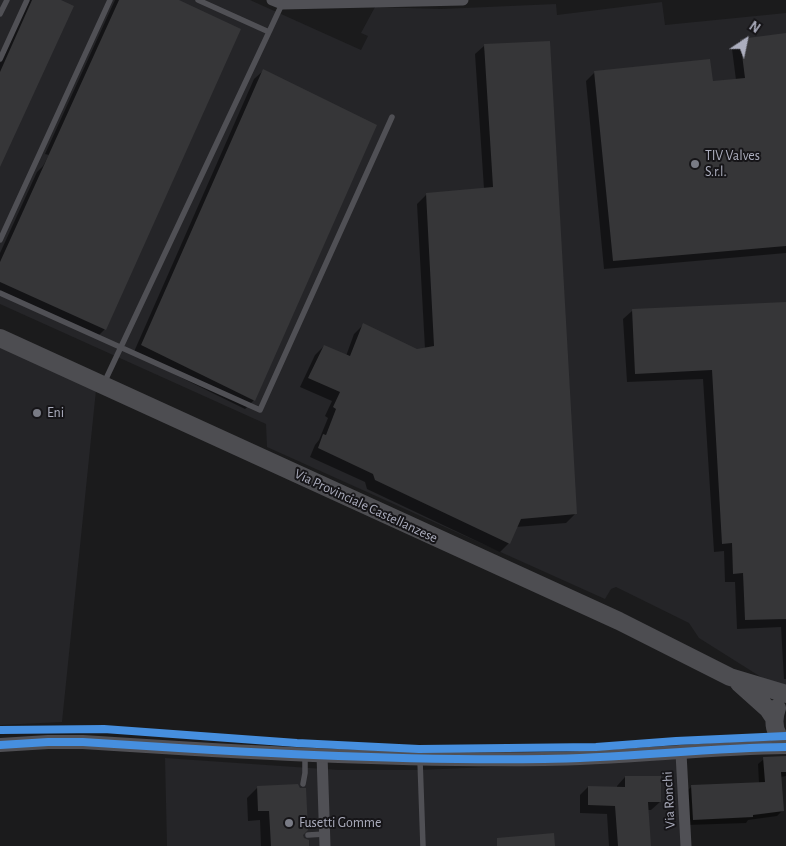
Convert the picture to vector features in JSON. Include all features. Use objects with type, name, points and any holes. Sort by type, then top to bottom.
[{"type":"main road","name":"Via Provinciale Castellanzese","points":[[0,338],[619,621],[730,677],[786,694]]},
{"type":"main road","name":"Via Provinciale Castellanzese","points":[[730,677],[755,696],[768,709],[778,737],[786,746]]},
{"type":"main road","points":[[774,722],[777,707],[786,700]]},
{"type":"street","points":[[277,2],[463,0]]},
{"type":"street","points":[[744,748],[766,740],[772,733],[774,722]]},
{"type":"street","points":[[0,745],[83,742],[420,760],[546,759],[786,746]]},
{"type":"street","name":"Via Ronchi","points":[[681,753],[686,846]]},
{"type":"street","points":[[322,755],[325,840]]},
{"type":"lane","points":[[0,14],[7,0]]},
{"type":"lane","points":[[0,59],[27,0]]},
{"type":"lane","points":[[0,240],[110,0]]},
{"type":"lane","points":[[198,0],[269,32]]},
{"type":"lane","points":[[103,385],[269,32],[277,2]]},
{"type":"lane","points":[[0,293],[260,410],[392,117]]},
{"type":"lane","points":[[303,784],[305,754]]},
{"type":"lane","points":[[420,760],[423,846]]},
{"type":"lane","points":[[308,835],[325,840]]},
{"type":"shaded area","points":[[0,0],[250,0],[361,50],[368,36],[361,33],[375,7],[441,9],[556,4],[557,15],[662,2],[665,25],[786,13],[786,688],[780,689],[699,638],[689,623],[616,587],[611,589],[605,599],[267,447],[266,424],[0,304]]},
{"type":"shaded area","points":[[0,346],[96,390],[62,722],[0,725]]},
{"type":"shaded area","points":[[165,758],[339,770],[418,770],[682,759],[689,846],[167,846]]},
{"type":"building","points":[[32,0],[61,0],[74,6],[0,167],[0,72]]},
{"type":"building","points":[[119,0],[179,0],[241,29],[106,330],[0,282],[0,262]]},
{"type":"building","name":"TIV Valves S.r.l.","points":[[786,33],[786,246],[613,261],[594,71],[710,59],[713,81],[745,78],[740,39]]},
{"type":"building","points":[[550,41],[577,514],[521,519],[510,544],[375,480],[373,474],[318,448],[323,434],[326,435],[336,409],[333,407],[340,392],[308,378],[324,345],[350,356],[363,323],[417,349],[434,346],[426,193],[493,187],[484,44]]},
{"type":"building","points":[[263,69],[377,125],[255,401],[141,345]]},
{"type":"building","points":[[786,302],[786,619],[745,620],[743,573],[733,574],[732,543],[722,544],[712,370],[635,374],[632,309]]},
{"type":"building","points":[[786,756],[786,772],[781,772],[784,811],[753,815],[753,817],[693,820],[691,785],[765,782],[763,757]]},
{"type":"building","points":[[625,776],[661,776],[661,802],[648,802],[651,846],[618,846],[615,806],[588,805],[588,786],[625,787]]},
{"type":"building","name":"Fusetti Gomme","points":[[298,784],[300,788],[306,788],[308,830],[303,835],[304,838],[309,840],[309,846],[271,846],[269,811],[258,811],[257,786]]},
{"type":"building","points":[[554,833],[555,846],[497,846],[497,838]]},
{"type":"cycle path","points":[[0,730],[104,729],[297,743],[419,749],[596,747],[786,736]]},
{"type":"cycle path","points":[[0,745],[83,742],[314,755],[429,759],[605,757],[786,747]]},
{"type":"place","name":"TIV Valves S.r.l.","points":[[695,164]]},
{"type":"place","name":"Eni","points":[[37,413]]},
{"type":"place","name":"Fusetti Gomme","points":[[289,823]]}]
